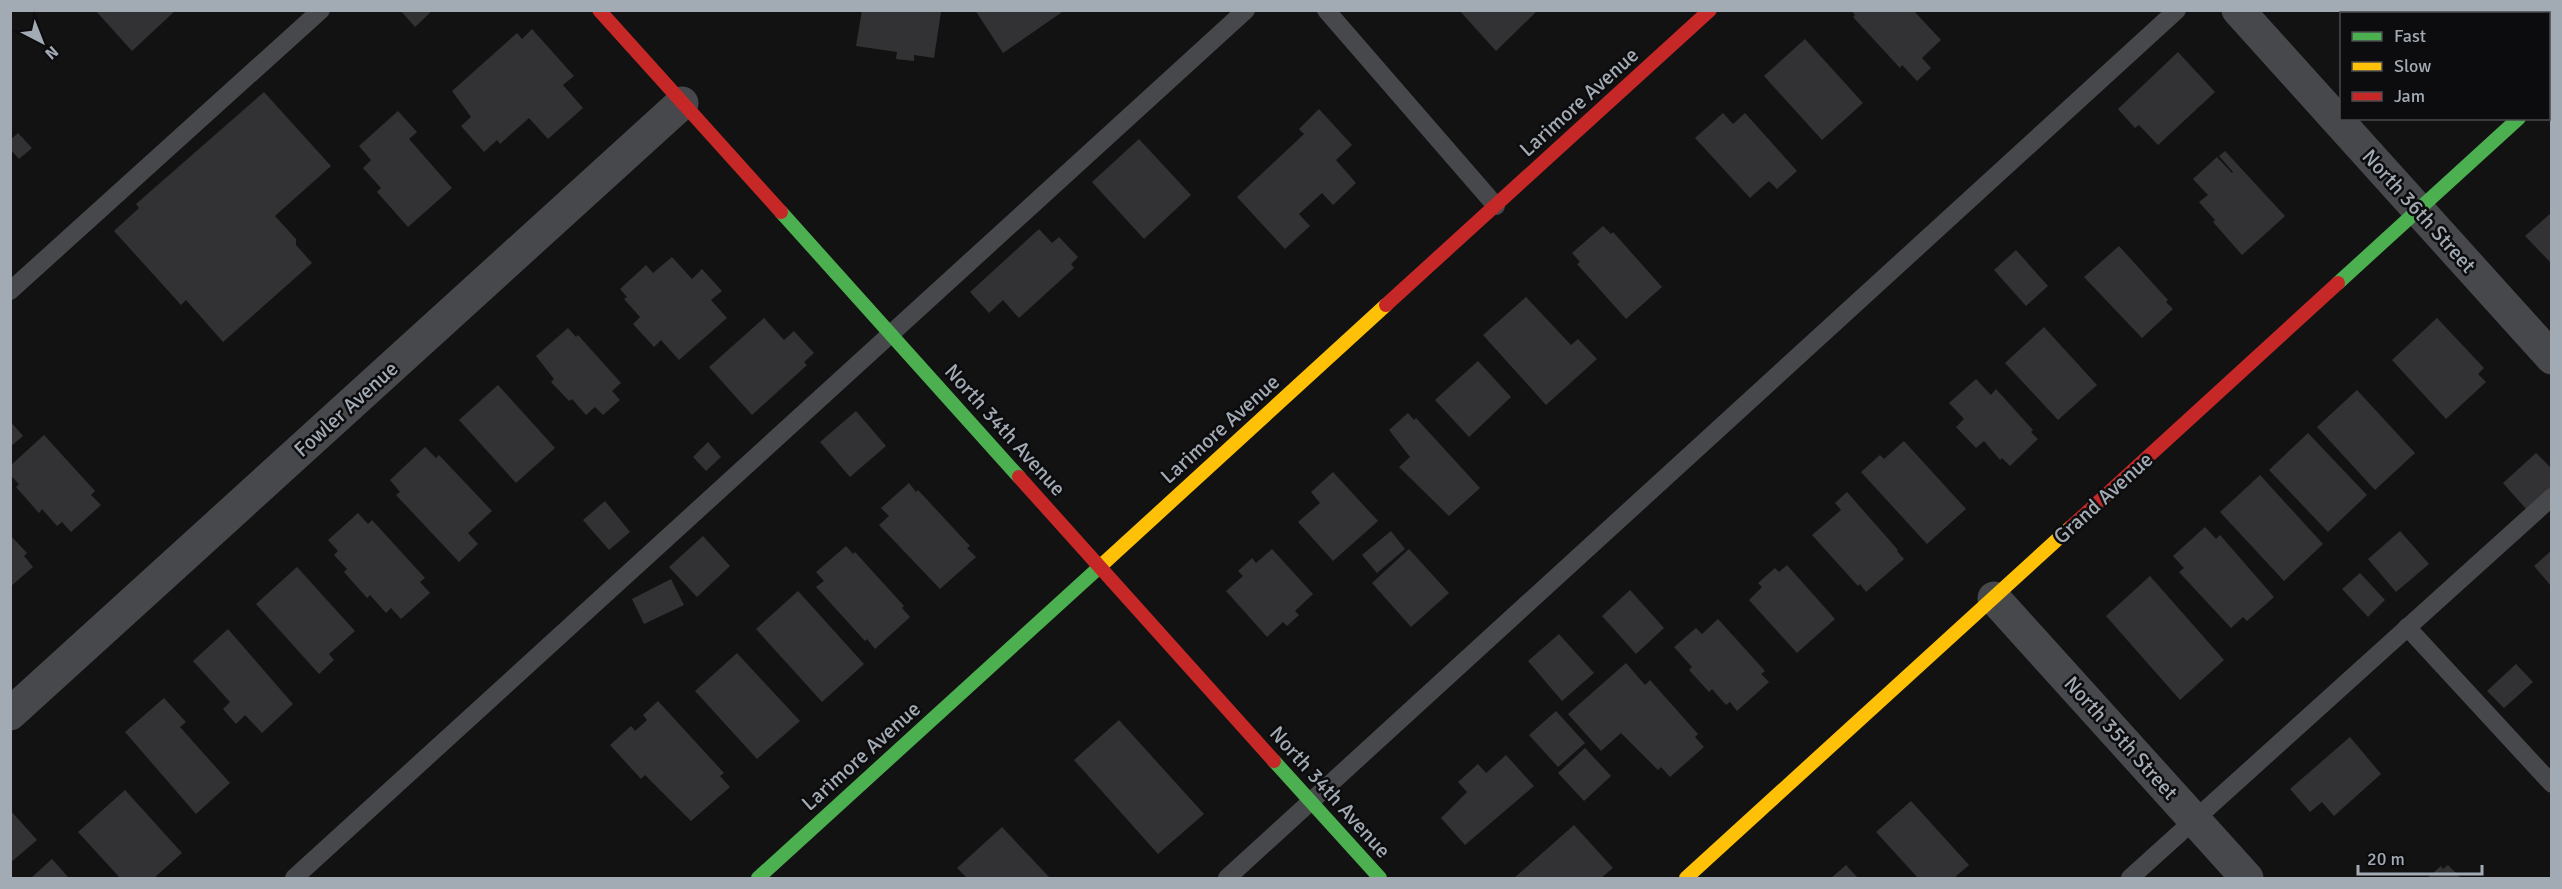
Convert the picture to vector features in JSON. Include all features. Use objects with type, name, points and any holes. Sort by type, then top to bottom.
[{"type":"street","name":"North 34th Avenue","points":[[599,10],[1380,879]]},
{"type":"street","name":"Larimore Avenue","points":[[758,879],[1710,10]]},
{"type":"street","name":"North 36th Street","points":[[2238,10],[2552,358]]},
{"type":"street","name":"Fowler Avenue","points":[[10,714],[682,103]]},
{"type":"street","name":"Grand Avenue","points":[[1686,879],[2517,120]]},
{"type":"street","name":"North 35th Street","points":[[1994,598],[2247,879]]},
{"type":"lane","points":[[10,291],[321,10]]},
{"type":"lane","points":[[294,879],[1246,10]]},
{"type":"lane","points":[[1326,10],[1496,206]]},
{"type":"lane","points":[[1227,879],[2176,10]]},
{"type":"lane","points":[[2130,879],[2552,497]]},
{"type":"lane","points":[[2407,627],[2552,783]]},
{"type":"building","points":[[95,10],[176,10],[132,51]]},
{"type":"building","points":[[400,10],[433,10],[415,27]]},
{"type":"building","points":[[862,10],[941,12],[934,58],[914,55],[914,61],[896,59],[897,52],[856,46]]},
{"type":"building","points":[[975,10],[1065,10],[1003,53]]},
{"type":"building","points":[[1459,10],[1538,10],[1496,51]]},
{"type":"building","points":[[1851,10],[1913,10],[1941,40],[1922,58],[1931,68],[1917,81],[1902,65],[1900,68],[1853,17],[1855,15]]},
{"type":"building","points":[[2411,10],[2494,10],[2492,12],[2410,12]]},
{"type":"building","points":[[532,29],[574,76],[563,85],[583,108],[548,139],[529,118],[500,144],[497,140],[484,152],[461,126],[471,117],[452,91],[517,33],[522,39]]},
{"type":"building","points":[[1805,39],[1863,103],[1822,140],[1764,76]]},
{"type":"building","points":[[2178,52],[2215,92],[2158,145],[2139,125],[2135,128],[2118,109]]},
{"type":"building","points":[[264,92],[331,166],[275,216],[296,239],[296,245],[312,263],[223,342],[186,300],[181,305],[114,231],[139,208],[136,204]]},
{"type":"building","points":[[1319,109],[1352,145],[1336,160],[1356,183],[1333,205],[1322,193],[1299,214],[1310,226],[1285,249],[1237,197],[1304,134],[1299,129]]},
{"type":"building","points":[[398,111],[417,132],[409,139],[452,188],[408,227],[377,192],[381,188],[363,168],[371,160],[359,146]]},
{"type":"building","points":[[1723,113],[1733,124],[1745,113],[1797,171],[1777,189],[1769,181],[1750,198],[1695,138]]},
{"type":"building","points":[[18,133],[32,148],[19,159],[10,149],[10,140]]},
{"type":"building","points":[[1139,139],[1191,195],[1144,239],[1092,182]]},
{"type":"building","points":[[2225,151],[2285,216],[2242,255],[2199,202],[2208,195],[2193,179],[2217,157],[2232,173],[2219,156]]},
{"type":"building","points":[[2552,212],[2552,264],[2525,236]]},
{"type":"building","points":[[1603,226],[1611,234],[1613,232],[1662,287],[1626,319],[1577,264],[1580,262],[1572,253]]},
{"type":"building","points":[[1039,229],[1052,243],[1059,237],[1078,257],[1071,264],[1074,268],[1019,318],[1003,300],[989,313],[970,292]]},
{"type":"building","points":[[2119,246],[2168,300],[2166,302],[2173,309],[2142,338],[2084,277]]},
{"type":"building","points":[[2016,250],[2048,286],[2026,306],[1994,270]]},
{"type":"building","points":[[672,257],[692,279],[702,269],[722,291],[711,300],[727,318],[679,360],[661,340],[654,347],[633,324],[640,317],[624,299],[627,297],[620,289],[646,265],[653,273]]},
{"type":"building","points":[[1526,297],[1571,345],[1578,339],[1597,359],[1546,405],[1483,335]]},
{"type":"building","points":[[764,318],[784,340],[794,331],[814,353],[804,362],[807,365],[752,415],[709,367]]},
{"type":"building","points":[[2437,318],[2484,368],[2478,374],[2486,382],[2446,419],[2392,360]]},
{"type":"building","points":[[2044,327],[2097,385],[2058,420],[2005,363]]},
{"type":"building","points":[[568,328],[576,337],[578,335],[621,383],[612,391],[620,400],[603,415],[595,407],[586,415],[572,399],[569,401],[551,382],[554,379],[536,356]]},
{"type":"building","points":[[1478,361],[1511,397],[1469,437],[1435,400]]},
{"type":"building","points":[[1976,379],[1991,395],[1996,389],[2033,430],[2031,432],[2038,439],[2010,466],[2002,458],[2000,460],[1984,441],[1976,448],[1956,427],[1964,419],[1949,403]]},
{"type":"building","points":[[498,385],[555,448],[516,483],[459,420]]},
{"type":"building","points":[[2357,390],[2415,453],[2375,490],[2317,427]]},
{"type":"building","points":[[856,411],[886,446],[850,477],[820,442]]},
{"type":"building","points":[[1408,413],[1414,420],[1416,418],[1480,488],[1449,516],[1399,467],[1410,457],[1389,430]]},
{"type":"building","points":[[10,421],[23,436],[10,447]]},
{"type":"building","points":[[2308,433],[2367,495],[2328,532],[2269,470]]},
{"type":"building","points":[[44,435],[95,491],[91,495],[101,505],[71,532],[62,522],[57,526],[42,509],[39,513],[16,487],[19,484],[10,475],[10,466]]},
{"type":"building","points":[[1904,441],[1966,509],[1927,544],[1861,472],[1880,455],[1884,459]]},
{"type":"building","points":[[708,442],[721,457],[706,471],[693,457]]},
{"type":"building","points":[[425,447],[436,458],[439,455],[492,511],[468,533],[478,544],[459,562],[396,495],[400,492],[390,480]]},
{"type":"building","points":[[2536,453],[2552,469],[2552,487],[2527,510],[2503,483]]},
{"type":"building","points":[[1333,472],[1378,521],[1333,561],[1298,522],[1320,503],[1311,492]]},
{"type":"building","points":[[2260,475],[2323,544],[2284,581],[2220,512]]},
{"type":"building","points":[[909,483],[970,546],[967,548],[976,557],[940,589],[879,525],[889,516],[881,508]]},
{"type":"building","points":[[1847,492],[1904,559],[1866,592],[1812,535],[1841,510],[1835,503]]},
{"type":"building","points":[[605,501],[630,532],[609,550],[583,520]]},
{"type":"building","points":[[358,513],[368,524],[372,520],[425,578],[420,582],[430,593],[401,619],[391,608],[386,613],[370,595],[367,598],[344,572],[347,569],[334,555],[338,551],[328,540]]},
{"type":"building","points":[[2205,527],[2216,539],[2220,535],[2274,597],[2247,621],[2243,617],[2231,628],[2179,572],[2184,568],[2173,556]]},
{"type":"building","points":[[1391,531],[1405,549],[1377,573],[1362,555]]},
{"type":"building","points":[[2400,531],[2429,564],[2396,592],[2368,559]]},
{"type":"building","points":[[10,535],[27,553],[24,556],[33,567],[10,587]]},
{"type":"building","points":[[703,536],[730,566],[697,597],[669,567]]},
{"type":"building","points":[[846,546],[853,554],[855,552],[904,606],[902,608],[910,617],[875,649],[816,587],[824,581],[816,572]]},
{"type":"building","points":[[1272,549],[1313,594],[1295,611],[1299,615],[1287,626],[1283,622],[1267,637],[1226,591],[1243,576],[1238,571],[1252,558],[1256,563]]},
{"type":"building","points":[[1409,549],[1449,593],[1411,627],[1372,583]]},
{"type":"building","points":[[2552,550],[2552,587],[2534,566]]},
{"type":"building","points":[[1787,565],[1835,619],[1797,653],[1749,600],[1762,587],[1758,583],[1775,568],[1779,572]]},
{"type":"building","points":[[297,567],[355,631],[329,654],[334,660],[319,674],[256,604]]},
{"type":"building","points":[[2360,573],[2385,600],[2368,617],[2342,589]]},
{"type":"building","points":[[2150,576],[2224,660],[2180,700],[2106,616]]},
{"type":"building","points":[[671,579],[684,605],[644,624],[632,599]]},
{"type":"building","points":[[1630,590],[1664,628],[1636,654],[1602,616]]},
{"type":"building","points":[[798,591],[864,664],[822,702],[756,629]]},
{"type":"building","points":[[1718,619],[1765,671],[1761,674],[1769,682],[1737,711],[1730,702],[1726,705],[1712,689],[1709,692],[1689,670],[1692,667],[1674,647],[1696,628],[1702,634]]},
{"type":"building","points":[[228,629],[293,704],[262,733],[245,715],[236,724],[223,709],[230,702],[193,661]]},
{"type":"building","points":[[1559,634],[1594,673],[1562,701],[1528,661]]},
{"type":"building","points":[[737,653],[800,721],[757,759],[695,691]]},
{"type":"building","points":[[1626,663],[1645,685],[1650,680],[1698,734],[1695,737],[1704,747],[1670,777],[1661,767],[1658,770],[1621,733],[1601,751],[1568,714]]},
{"type":"building","points":[[2516,664],[2533,682],[2504,708],[2487,691]]},
{"type":"building","points":[[164,698],[186,722],[180,727],[230,783],[196,814],[125,732]]},
{"type":"building","points":[[658,701],[724,773],[720,776],[730,787],[691,821],[645,775],[641,779],[610,745],[631,726],[635,731],[647,720],[643,715]]},
{"type":"building","points":[[1556,711],[1585,743],[1558,767],[1529,735]]},
{"type":"building","points":[[1119,720],[1204,814],[1158,854],[1074,760]]},
{"type":"building","points":[[2350,737],[2381,774],[2334,816],[2322,802],[2310,812],[2290,789]]},
{"type":"building","points":[[1585,748],[1611,776],[1584,801],[1558,773]]},
{"type":"building","points":[[1506,755],[1534,786],[1465,845],[1441,818],[1467,792],[1458,782],[1478,764],[1486,773]]},
{"type":"building","points":[[125,790],[182,853],[154,878],[120,878],[78,832]]},
{"type":"building","points":[[1911,801],[1969,865],[1954,878],[1918,878],[1876,832]]},
{"type":"building","points":[[10,810],[37,840],[10,863]]},
{"type":"building","points":[[1574,825],[1613,868],[1601,878],[1514,878]]},
{"type":"building","points":[[1002,827],[1050,878],[967,878],[957,868]]},
{"type":"building","points":[[52,859],[69,878],[31,878]]},
{"type":"building","points":[[1846,865],[1858,878],[1831,878]]},
{"type":"building","points":[[2448,865],[2461,878],[2427,878],[2441,866],[2443,869]]},
{"type":"traffic: fast","points":[[2338,283],[2517,120]]},
{"type":"traffic: fast","points":[[781,212],[1019,477]]},
{"type":"traffic: fast","points":[[758,878],[1105,562]]},
{"type":"traffic: fast","points":[[1274,761],[1380,878]]},
{"type":"traffic: slow","points":[[1105,562],[1386,305]]},
{"type":"traffic: slow","points":[[1686,878],[2071,527]]},
{"type":"traffic: jam","points":[[599,10],[781,212]]},
{"type":"traffic: jam","points":[[1386,305],[1710,10]]},
{"type":"traffic: jam","points":[[2071,527],[2338,283]]},
{"type":"traffic: jam","points":[[1019,477],[1274,761]]}]
